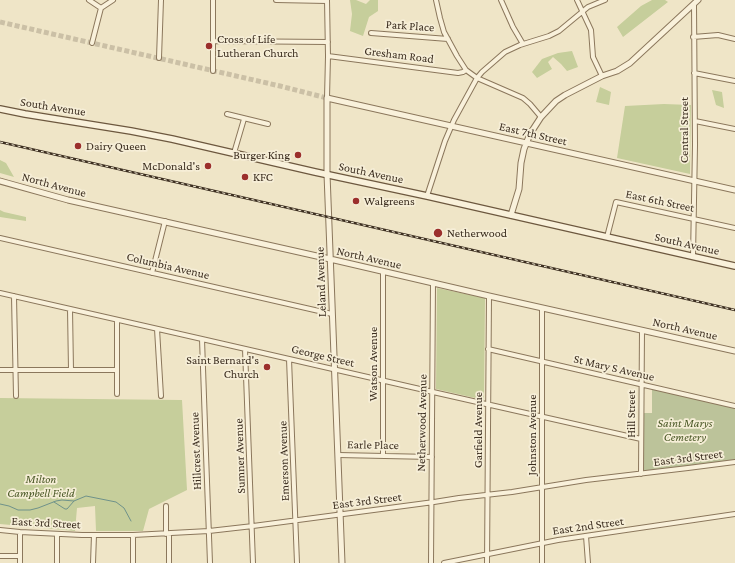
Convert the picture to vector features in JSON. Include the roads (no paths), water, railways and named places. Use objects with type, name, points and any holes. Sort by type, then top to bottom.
[{"type":"main road","name":"South Avenue","points":[[0,109],[172,139],[735,266]]},
{"type":"street","points":[[89,0],[102,8]]},
{"type":"street","points":[[92,43],[102,8],[113,0]]},
{"type":"street","points":[[159,58],[161,0]]},
{"type":"street","points":[[213,0],[213,71]]},
{"type":"street","points":[[276,0],[327,0]]},
{"type":"street","name":"Leland Avenue","points":[[327,0],[327,174],[342,563]]},
{"type":"street","points":[[436,0],[440,18],[448,39],[456,56],[466,70],[476,78],[522,98],[530,104],[541,117]]},
{"type":"street","points":[[501,0],[513,27],[523,44]]},
{"type":"street","points":[[577,0],[590,30],[593,57],[602,76]]},
{"type":"street","points":[[427,196],[445,142],[476,78],[505,52],[559,31],[588,6],[605,0]]},
{"type":"street","points":[[511,215],[519,190],[520,163],[526,143],[541,117],[556,101],[565,95],[602,76],[616,71],[630,62],[696,2]]},
{"type":"street","name":"Central Street","points":[[693,257],[695,121],[693,37],[696,2]]},
{"type":"street","name":"Park Place","points":[[371,33],[448,39]]},
{"type":"street","points":[[693,37],[718,35],[735,39]]},
{"type":"street","points":[[213,41],[328,42]]},
{"type":"street","name":"Gresham Road","points":[[328,56],[458,73],[466,70]]},
{"type":"street","points":[[694,73],[735,81]]},
{"type":"street","name":"East 7th Street","points":[[327,98],[453,125],[735,190]]},
{"type":"street","points":[[227,114],[268,124]]},
{"type":"street","points":[[234,153],[244,119]]},
{"type":"street","points":[[695,121],[735,130]]},
{"type":"street","name":"North Avenue","points":[[0,181],[68,200],[735,351]]},
{"type":"street","name":"East 6th Street","points":[[607,237],[616,202],[735,228]]},
{"type":"street","points":[[152,273],[164,221]]},
{"type":"street","name":"Columbia Avenue","points":[[0,238],[332,314]]},
{"type":"street","name":"Watson Avenue","points":[[383,272],[383,455]]},
{"type":"street","name":"Netherwood Avenue","points":[[431,563],[433,283]]},
{"type":"street","name":"George Street","points":[[0,293],[641,439]]},
{"type":"street","points":[[14,296],[16,396]]},
{"type":"street","name":"Garfield Avenue","points":[[487,563],[489,296]]},
{"type":"street","name":"Johnston Avenue","points":[[542,308],[542,563]]},
{"type":"street","points":[[70,309],[71,370]]},
{"type":"street","points":[[117,320],[117,394]]},
{"type":"street","points":[[157,329],[161,396]]},
{"type":"street","name":"Hill Street","points":[[641,474],[642,330]]},
{"type":"street","name":"Hillcrest Avenue","points":[[202,339],[210,563]]},
{"type":"street","name":"Sumner Avenue","points":[[245,349],[254,563]]},
{"type":"street","name":"St Mary S Avenue","points":[[488,349],[735,406]]},
{"type":"street","name":"Emerson Avenue","points":[[289,359],[297,563]]},
{"type":"street","points":[[0,370],[117,370]]},
{"type":"street","name":"Earle Place","points":[[338,455],[432,457]]},
{"type":"street","name":"East 3rd Street","points":[[0,530],[94,535],[168,534],[209,531],[340,515],[586,480],[735,462]]},
{"type":"street","points":[[166,506],[169,563]]},
{"type":"street","name":"East 2nd Street","points":[[444,563],[542,543],[735,514]]},
{"type":"street","points":[[20,532],[20,563]]},
{"type":"street","points":[[57,534],[57,563]]},
{"type":"street","points":[[93,563],[94,535]]},
{"type":"street","points":[[133,535],[133,563]]},
{"type":"street","points":[[586,536],[588,563]]},
{"type":"street","points":[[0,556],[20,556]]},
{"type":"waterway","points":[[0,504],[18,510],[30,510],[56,501],[74,501],[86,496],[116,502],[124,508],[131,521]]},
{"type":"waterway","points":[[54,502],[67,509],[74,501]]},
{"type":"tunnel","points":[[0,22],[327,98]]},
{"type":"railway","points":[[0,142],[735,310]]},
{"type":"place","name":"Cross of Life Lutheran Church","points":[[209,46]]},
{"type":"place","name":"Dairy Queen","points":[[78,146]]},
{"type":"place","name":"Burger King","points":[[298,155]]},
{"type":"place","name":"McDonald's","points":[[208,166]]},
{"type":"place","name":"KFC","points":[[245,177]]},
{"type":"place","name":"Walgreens","points":[[356,201]]},
{"type":"place","name":"Netherwood","points":[[438,233]]},
{"type":"place","name":"Saint Bernard's Church","points":[[267,367]]},
{"type":"park label","name":"Saint Marys Cemetery","points":[[685,430]]},
{"type":"park label","name":"Milton Campbell Field","points":[[41,486]]}]
